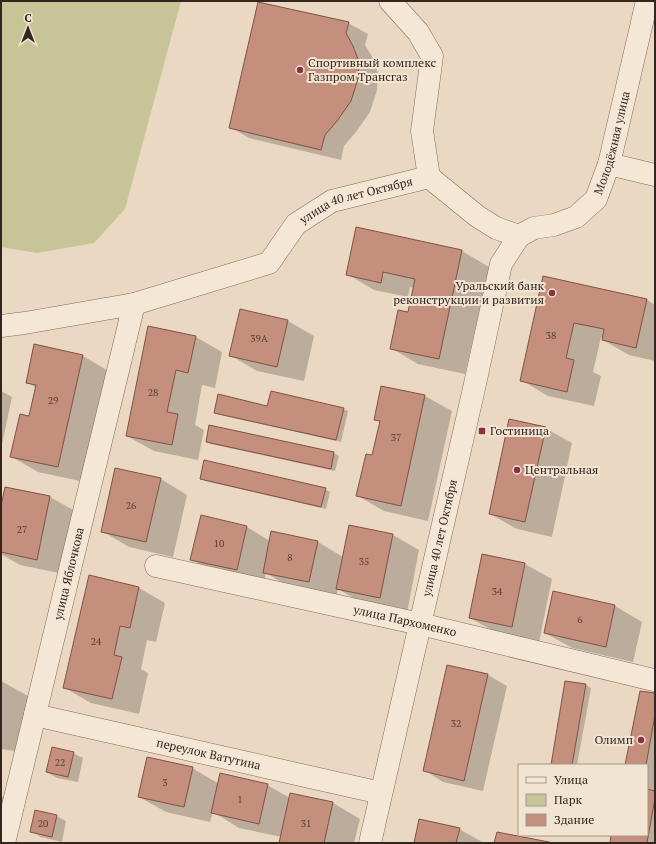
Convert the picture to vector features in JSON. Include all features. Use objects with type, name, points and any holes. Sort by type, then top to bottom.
[{"type":"street","name":"улица 40 лет Октября","points":[[1,326],[33,322],[134,304],[269,263],[296,224],[332,201],[429,178],[422,131],[432,56],[418,32],[390,1]]},
{"type":"street","name":"Молодёжная улица","points":[[519,236],[534,228],[554,225],[576,217],[596,199],[610,164],[647,1]]},
{"type":"street","points":[[610,164],[655,175]]},
{"type":"street","points":[[429,178],[477,216],[496,228],[519,236]]},
{"type":"street","name":"улица 40 лет Октября","points":[[370,843],[501,264],[519,236]]},
{"type":"street","name":"улица Яблочкова","points":[[4,843],[134,304]]},
{"type":"street","name":"улица Пархоменко","points":[[156,566],[420,624],[654,680]]},
{"type":"street","name":"переулок Ватутина","points":[[35,715],[381,794]]},
{"type":"green space","points":[[1,1],[181,1],[125,209],[94,243],[37,253],[1,247]]},
{"type":"building","name":"Спортивный комплекс Газпром Трансгаз","points":[[258,2],[349,22],[346,33],[359,62],[358,79],[351,101],[325,135],[321,150],[229,128]]},
{"type":"building","points":[[356,227],[462,250],[439,359],[390,349],[398,310],[408,312],[415,279],[383,272],[381,283],[346,275]]},
{"type":"building","points":[[543,276],[647,299],[636,348],[602,340],[604,329],[574,323],[566,358],[574,360],[567,392],[520,381]]},
{"type":"building","points":[[240,309],[288,320],[277,367],[229,356]]},
{"type":"building","points":[[148,326],[196,336],[188,373],[176,370],[167,412],[178,414],[172,445],[126,436]]},
{"type":"building","points":[[34,344],[83,355],[58,467],[10,457],[20,414],[29,416],[36,385],[26,383]]},
{"type":"building","points":[[381,386],[425,395],[401,506],[356,496],[366,454],[372,455],[380,421],[374,420]]},
{"type":"building","points":[[271,391],[344,408],[336,440],[214,413],[218,394],[267,406]]},
{"type":"building","name":"Центральная","points":[[509,419],[546,427],[525,522],[489,514]]},
{"type":"building","points":[[209,425],[334,452],[331,469],[206,442]]},
{"type":"building","points":[[204,460],[326,488],[321,507],[200,479]]},
{"type":"building","points":[[115,468],[161,478],[146,542],[101,532]]},
{"type":"building","points":[[5,487],[50,496],[37,560],[1,552],[1,506]]},
{"type":"building","points":[[201,515],[247,526],[237,570],[190,560]]},
{"type":"building","points":[[349,525],[393,534],[380,598],[336,589]]},
{"type":"building","points":[[271,531],[318,541],[309,582],[263,573]]},
{"type":"building","points":[[482,554],[525,563],[512,627],[469,618]]},
{"type":"building","points":[[89,575],[139,587],[130,628],[120,626],[114,655],[122,657],[112,699],[63,688]]},
{"type":"building","points":[[553,591],[615,605],[606,647],[544,633]]},
{"type":"building","points":[[447,665],[488,674],[464,781],[423,771]]},
{"type":"building","points":[[565,681],[586,684],[572,764],[551,764]]},
{"type":"building","name":"Олимп","points":[[640,691],[655,693],[655,715],[646,764],[625,764]]},
{"type":"building","points":[[52,747],[74,752],[68,777],[46,772]]},
{"type":"building","points":[[147,757],[193,767],[184,807],[138,797]]},
{"type":"building","points":[[220,773],[268,784],[259,824],[211,813]]},
{"type":"building","points":[[648,789],[655,791],[647,843],[610,843],[611,836],[648,836]]},
{"type":"building","points":[[290,793],[333,802],[324,843],[279,843]]},
{"type":"building","points":[[35,810],[57,815],[52,837],[30,832]]},
{"type":"building","points":[[419,819],[460,828],[456,843],[414,843]]},
{"type":"building","points":[[497,832],[554,843],[494,843]]},
{"type":"place","name":"Спортивный комплекс Газпром Трансгаз","points":[[300,70]]},
{"type":"place","name":"Уральский банк реконструкции и развития","points":[[552,293]]},
{"type":"place","name":"Гостиница","points":[[482,431]]},
{"type":"place","name":"Центральная","points":[[517,470]]},
{"type":"place","name":"Олимп","points":[[641,740]]}]
